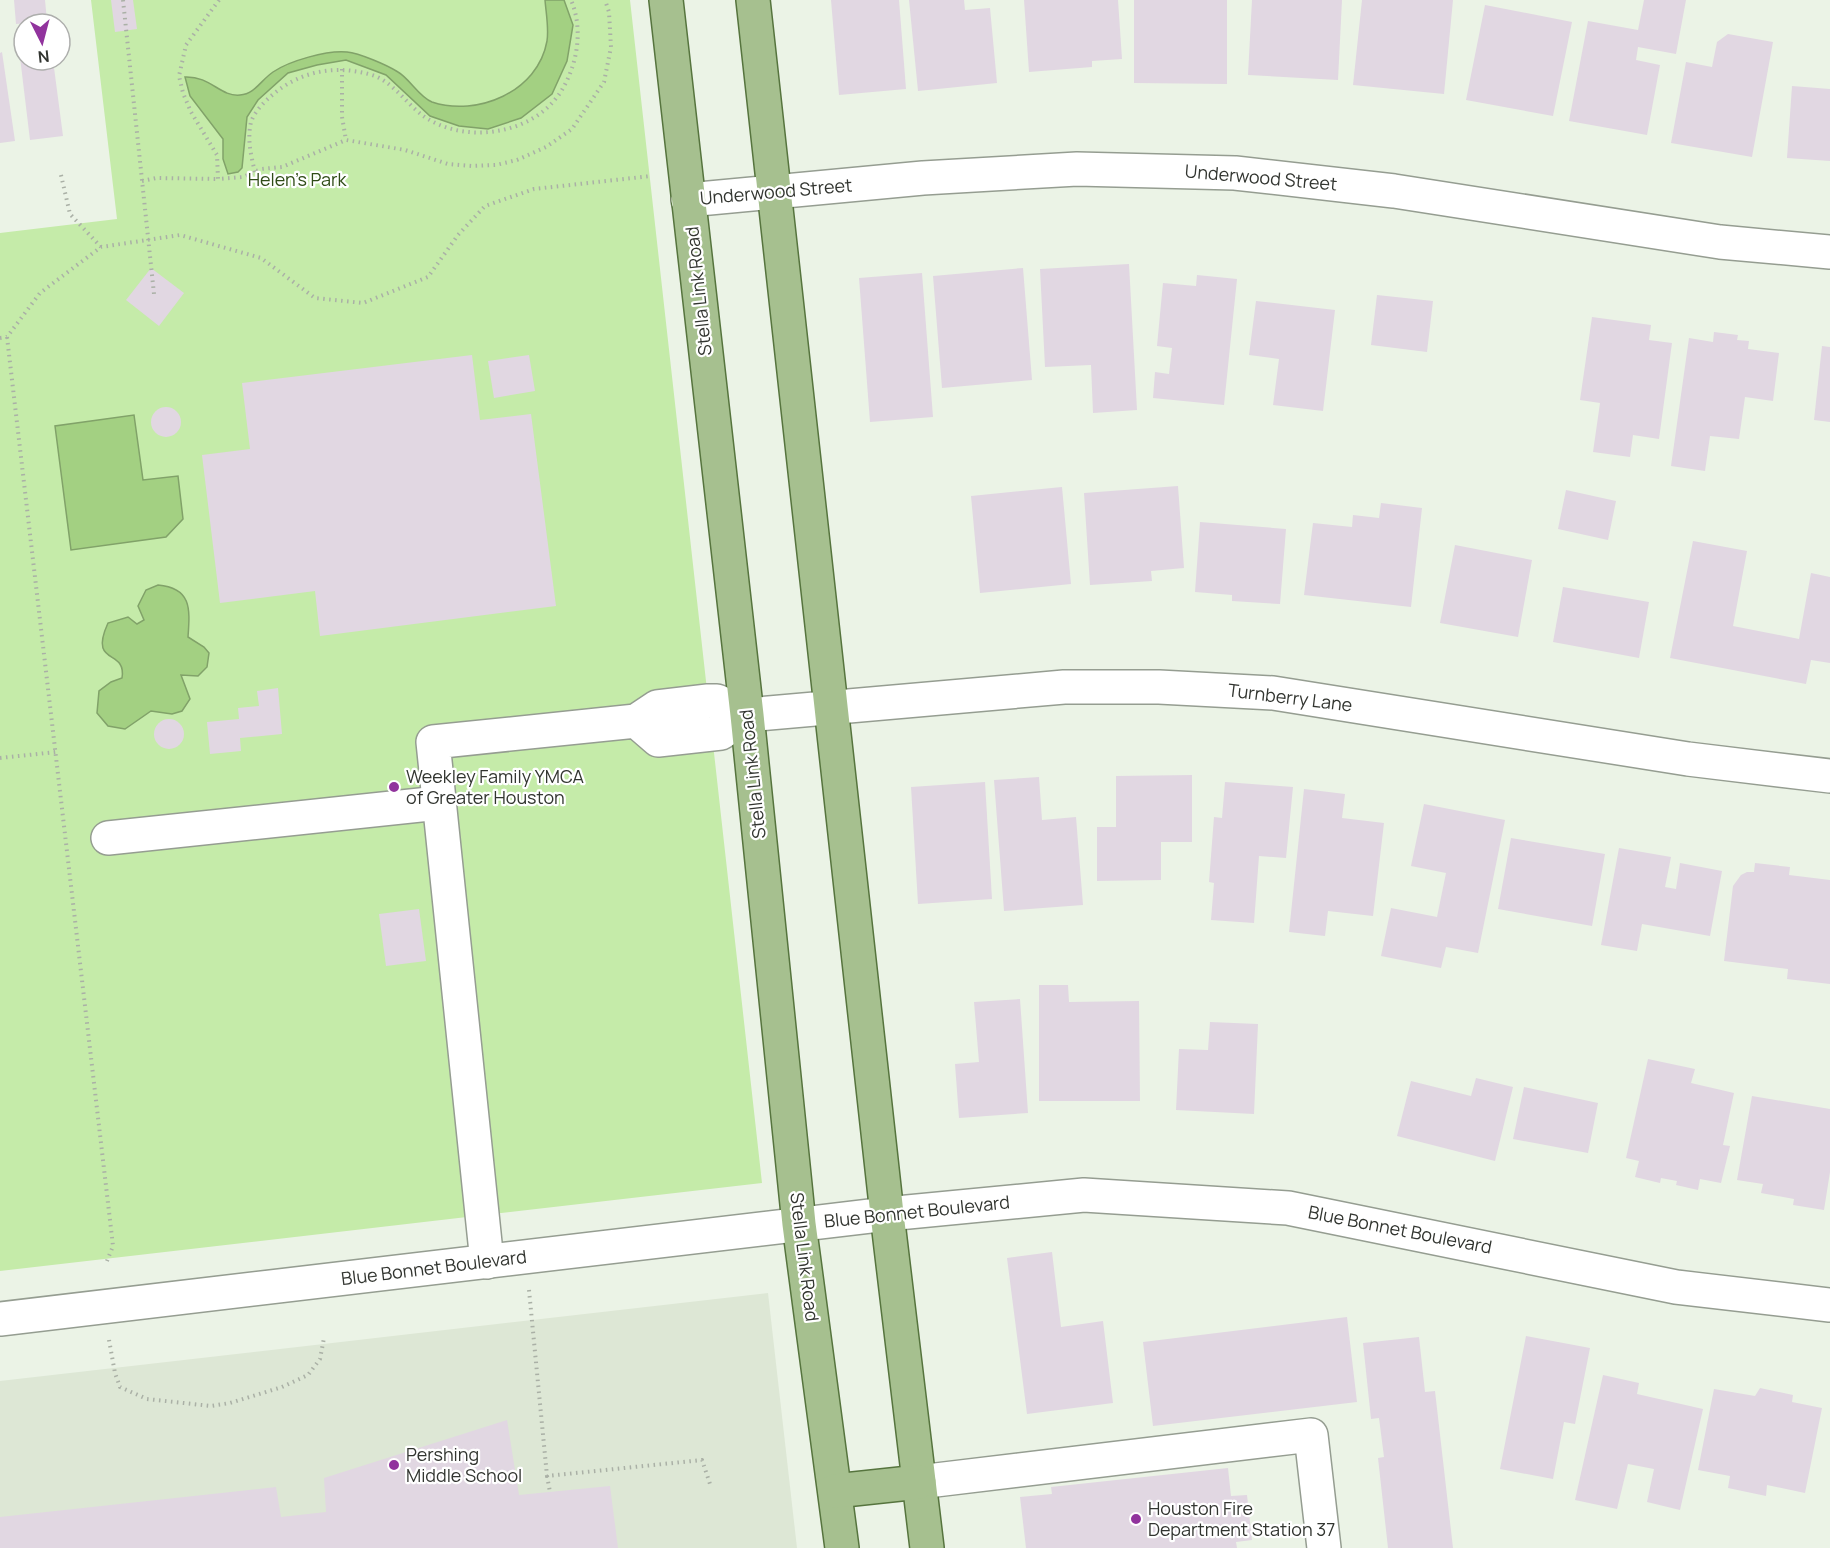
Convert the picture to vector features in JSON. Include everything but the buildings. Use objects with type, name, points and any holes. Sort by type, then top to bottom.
[{"type":"main road","name":"Stella Link Road","points":[[666,0],[747,715],[799,1224],[842,1548]]},
{"type":"main road","points":[[753,0],[887,1214],[927,1548]]},
{"type":"main road","points":[[835,1491],[919,1482]]},
{"type":"street","name":"Underwood Street","points":[[688,200],[923,178],[1077,170],[1235,173],[1394,191],[1720,242],[1830,252]]},
{"type":"street","name":"Turnberry Lane","points":[[747,715],[1064,687],[1159,687],[1273,693],[1688,759],[1830,776]]},
{"type":"street","points":[[488,1262],[433,742],[636,721],[658,740],[721,733],[747,715]]},
{"type":"street","points":[[108,838],[439,803]]},
{"type":"street","name":"Blue Bonnet Boulevard","points":[[0,1319],[799,1224],[1084,1195],[1288,1208],[1676,1287],[1830,1305]]},
{"type":"street","points":[[919,1482],[1311,1435],[1324,1548]]},
{"type":"path","points":[[123,0],[154,294]]},
{"type":"path","points":[[218,179],[217,155],[191,112],[183,93],[180,76],[186,45],[219,0]]},
{"type":"path","points":[[255,172],[249,149],[251,121],[263,103],[283,85],[303,75],[342,69],[375,76],[422,115],[443,125],[465,132],[511,129],[541,112],[558,98],[566,83],[577,46],[579,29],[571,0]]},
{"type":"path","points":[[142,181],[156,178],[243,177],[261,169],[282,167],[346,140],[405,150],[448,164],[472,166],[517,160],[546,147],[572,129],[604,82],[611,47],[609,12],[605,0]]},
{"type":"path","points":[[342,69],[342,117],[346,140]]},
{"type":"path","points":[[61,175],[70,214],[101,247]]},
{"type":"path","points":[[106,1261],[113,1246],[7,337],[40,293],[101,247],[180,235],[261,258],[315,298],[363,303],[428,277],[458,235],[485,206],[534,189],[655,176]]},
{"type":"path","points":[[0,338],[7,337]]},
{"type":"path","points":[[0,758],[56,752]]},
{"type":"path","points":[[526,1258],[550,1492]]},
{"type":"path","points":[[104,1307],[115,1373],[120,1387],[147,1399],[211,1406],[230,1403],[282,1387],[308,1376],[320,1359],[324,1338]]},
{"type":"path","points":[[547,1476],[702,1460],[711,1487]]},
{"type":"shaded area","points":[[545,0],[564,0],[573,25],[567,61],[552,94],[521,118],[488,129],[459,126],[430,116],[386,75],[346,60],[317,65],[288,73],[258,100],[247,117],[242,168],[238,172],[228,174],[223,159],[223,139],[190,96],[185,77],[202,80],[227,93],[240,95],[250,92],[273,72],[288,64],[308,57],[347,52],[373,60],[398,72],[427,100],[432,102],[449,106],[486,103],[519,87],[532,74],[541,59],[548,36]]},
{"type":"shaded area","points":[[134,415],[143,480],[178,476],[183,519],[166,537],[71,550],[55,426]]},
{"type":"shaded area","points":[[158,585],[177,590],[183,595],[189,617],[188,637],[209,653],[207,667],[198,676],[181,675],[190,699],[182,711],[172,714],[151,711],[125,729],[108,726],[97,713],[99,691],[111,682],[122,678],[122,669],[119,663],[105,652],[102,646],[103,637],[108,623],[128,617],[137,624],[144,620],[138,606],[146,590]]},
{"type":"shaded area","name":"Pershing Middle School","points":[[768,1293],[797,1548],[0,1548],[0,1381]]},
{"type":"green space","name":"Weekley Family YMCA of Greater Houston","points":[[91,0],[630,0],[762,1183],[0,1271],[0,233],[117,219]]},
{"type":"place","name":"Weekley Family YMCA of Greater Houston","points":[[394,787]]},
{"type":"place","name":"Pershing Middle School","points":[[394,1465]]},
{"type":"place","name":"Houston Fire Department Station 37","points":[[1136,1519]]},
{"type":"park label","name":"Helen's Park","points":[[297,180]]}]
